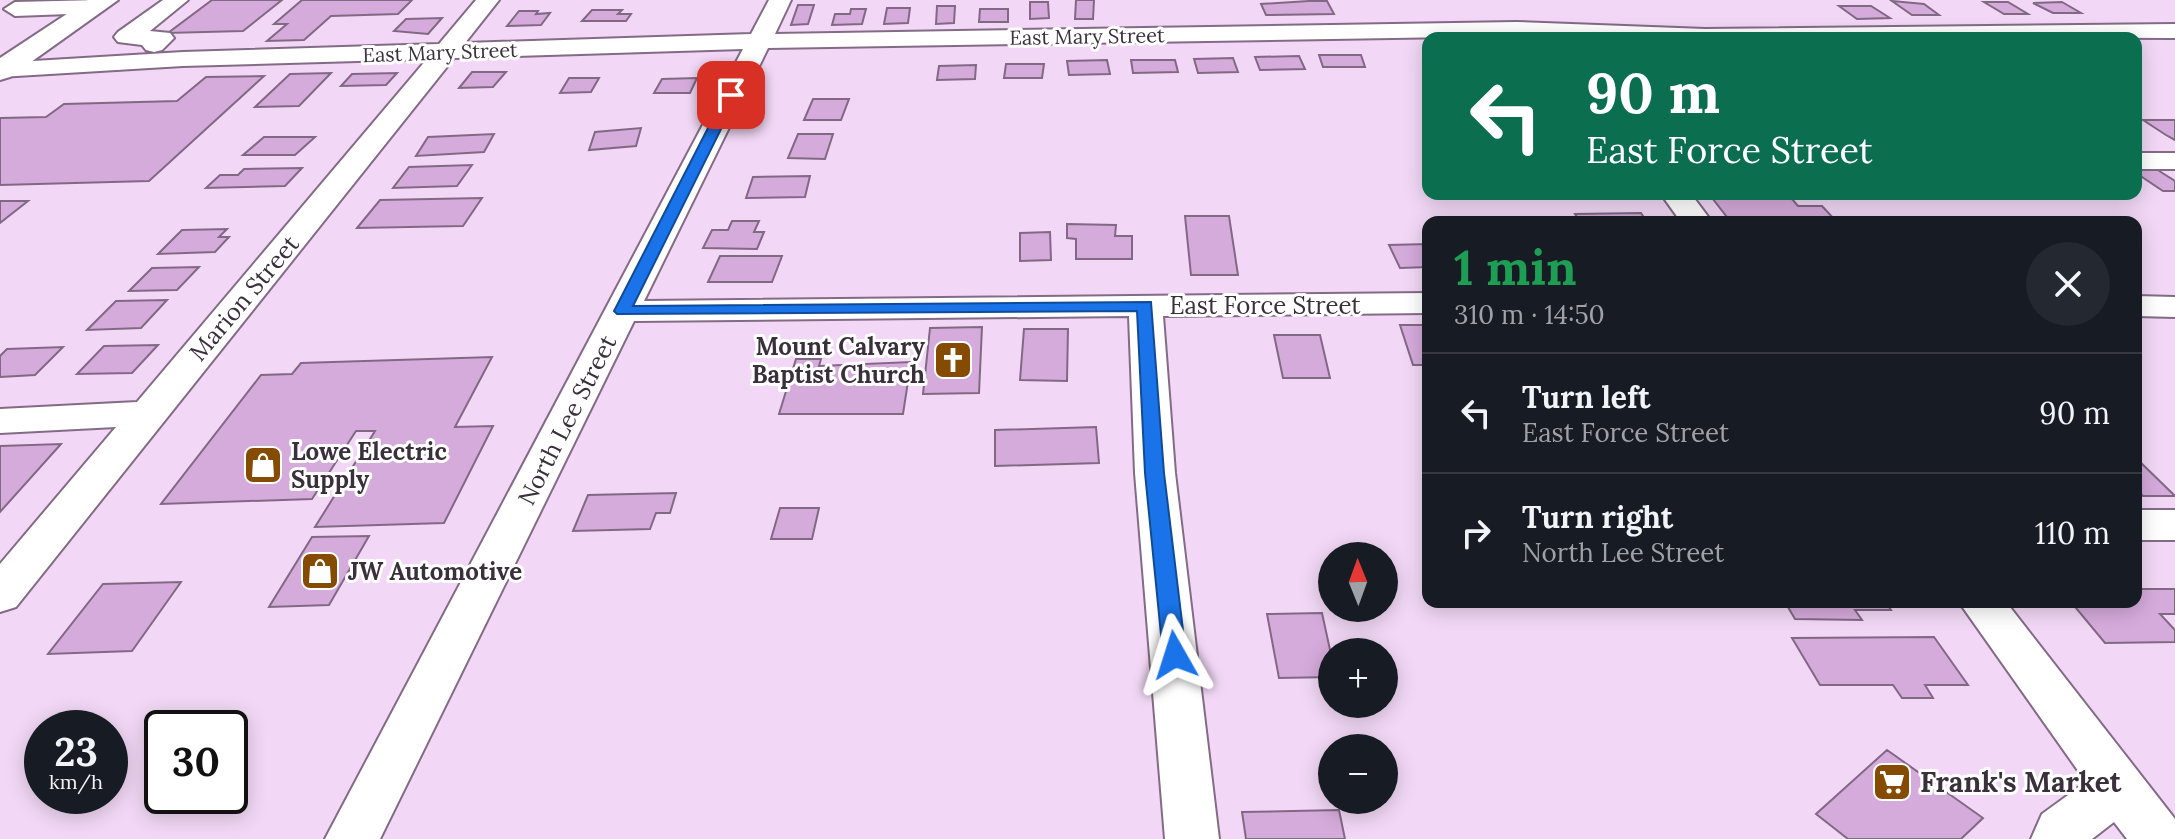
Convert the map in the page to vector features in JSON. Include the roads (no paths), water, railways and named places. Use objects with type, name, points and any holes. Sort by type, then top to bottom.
[{"type":"main road","points":[[1,70],[100,3]]},
{"type":"street","points":[[133,62],[162,38],[126,37],[177,0]]},
{"type":"street","name":"Marion Street","points":[[0,595],[488,0]]},
{"type":"street","name":"North Lee Street","points":[[352,839],[780,0]]},
{"type":"street","points":[[13,10],[100,3]]},
{"type":"street","points":[[1534,9],[1550,32]]},
{"type":"street","name":"East Mary Street","points":[[1,70],[133,62],[759,41],[1320,31],[1422,33]]},
{"type":"street","name":"East Mary Street","points":[[2081,32],[2175,31]]},
{"type":"street","points":[[2142,161],[2175,161]]},
{"type":"street","name":"East Force Street","points":[[623,311],[1422,303]]},
{"type":"street","points":[[1145,306],[1155,473],[1192,839]]},
{"type":"street","points":[[2142,306],[2175,307]]},
{"type":"street","points":[[0,421],[149,413]]},
{"type":"street","points":[[2142,525],[2175,525]]},
{"type":"street","points":[[1986,608],[2158,839]]},
{"type":"street","points":[[2062,836],[2120,787]]},
{"type":"place","name":"Mount Calvary Baptist Church","points":[[953,360]]},
{"type":"place","name":"Lowe Electric Supply","points":[[263,465]]},
{"type":"place","name":"JW Automotive","points":[[320,571]]},
{"type":"place","name":"Frank's Market","points":[[1892,782]]}]
